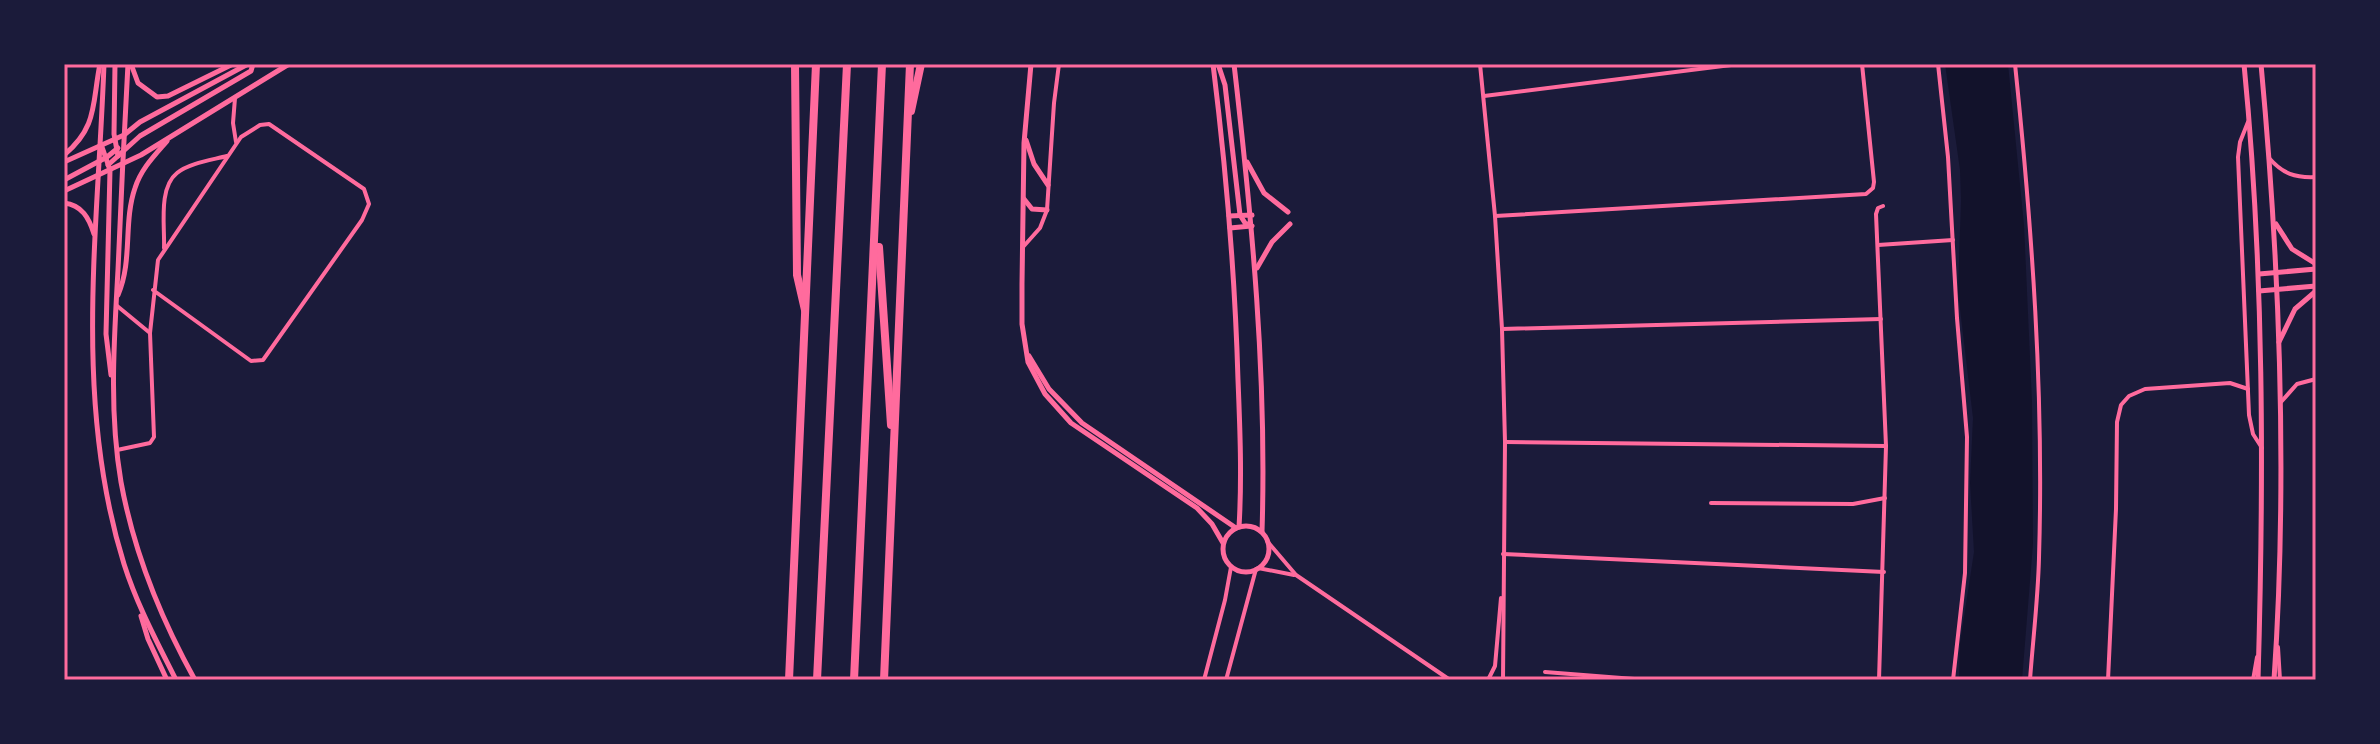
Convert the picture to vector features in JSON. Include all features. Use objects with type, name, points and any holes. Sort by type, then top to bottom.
[{"type":"highway","points":[[795,64],[797,282],[806,313]]},
{"type":"highway","points":[[796,95],[801,64]]},
{"type":"highway","points":[[789,680],[816,64]]},
{"type":"highway","points":[[817,680],[847,64]]},
{"type":"highway","points":[[854,680],[882,64]]},
{"type":"highway","points":[[884,680],[910,64]]},
{"type":"highway","points":[[907,123],[921,64]]},
{"type":"highway","points":[[876,208],[894,466]]},
{"type":"street","points":[[102,64],[101,146],[106,163],[106,334],[117,450],[128,512],[145,574],[195,680]]},
{"type":"street","points":[[64,155],[81,139],[90,123],[102,64]]},
{"type":"street","points":[[113,386],[122,164],[114,140],[115,64]]},
{"type":"street","points":[[119,151],[124,135],[130,64]]},
{"type":"street","points":[[130,64],[138,83],[157,97],[168,96],[233,64]]},
{"type":"street","points":[[64,162],[124,135],[140,122],[251,64],[251,71],[119,151],[100,174],[91,345],[96,428],[113,524],[148,639],[167,680]]},
{"type":"street","points":[[64,180],[106,163],[122,164],[289,64]]},
{"type":"street","points":[[1031,64],[1024,134],[1022,314],[1028,362],[1037,381],[1071,423],[1197,508],[1212,524],[1223,543],[1224,556],[1231,567],[1243,571],[1257,568],[1296,575]]},
{"type":"street","points":[[1023,247],[1040,228],[1047,210],[1059,64]]},
{"type":"street","points":[[1216,64],[1225,85],[1240,215],[1245,223],[1252,226]]},
{"type":"street","points":[[1216,64],[1230,228],[1240,451],[1238,527]]},
{"type":"street","points":[[1234,64],[1252,215],[1263,433],[1262,532],[1296,575],[1450,680]]},
{"type":"street","points":[[1480,64],[1502,329],[1505,442],[1503,680]]},
{"type":"street","points":[[1484,96],[1739,64]]},
{"type":"street","points":[[1495,216],[1866,194],[1873,188],[1874,182],[1862,64]]},
{"type":"street","points":[[1938,64],[1948,157],[1967,437],[1966,549],[1953,680]]},
{"type":"street","points":[[2015,64],[2027,181],[2038,386],[2039,560],[2030,680]]},
{"type":"street","points":[[2244,64],[2259,274],[2263,450],[2256,680]]},
{"type":"street","points":[[2261,64],[2273,219],[2281,402],[2281,528],[2274,680]]},
{"type":"street","points":[[235,98],[233,123],[236,144]]},
{"type":"street","points":[[2249,120],[2242,134],[2238,157],[2251,428],[2263,450]]},
{"type":"street","points":[[117,450],[150,443],[154,437],[150,333],[153,290],[158,260],[241,137],[260,125],[269,124],[364,189],[369,204],[362,220],[263,360],[251,361],[153,290]]},
{"type":"street","points":[[1024,134],[1034,164],[1048,185]]},
{"type":"street","points":[[116,302],[127,267],[133,192],[147,163],[170,137]]},
{"type":"street","points":[[164,251],[169,183],[182,170],[229,155]]},
{"type":"street","points":[[1245,157],[1264,193],[1288,212]]},
{"type":"street","points":[[2269,157],[2291,176],[2316,177]]},
{"type":"street","points":[[64,191],[100,174],[106,163]]},
{"type":"street","points":[[1023,198],[1032,209],[1047,210]]},
{"type":"street","points":[[64,203],[77,207],[86,216],[96,240]]},
{"type":"street","points":[[1879,680],[1886,446],[1876,212],[1883,206]]},
{"type":"street","points":[[1229,216],[1252,215]]},
{"type":"street","points":[[2273,219],[2292,249],[2316,267]]},
{"type":"street","points":[[1255,272],[1272,242],[1290,224]]},
{"type":"street","points":[[1230,228],[1252,226]]},
{"type":"street","points":[[1878,245],[1953,240]]},
{"type":"street","points":[[2259,274],[2316,267]]},
{"type":"street","points":[[2259,291],[2316,288]]},
{"type":"street","points":[[2279,342],[2295,309],[2316,288]]},
{"type":"street","points":[[116,302],[150,333]]},
{"type":"street","points":[[1502,329],[1881,319]]},
{"type":"street","points":[[1027,352],[1049,389],[1082,423],[1238,527]]},
{"type":"street","points":[[2281,402],[2297,384],[2316,379]]},
{"type":"street","points":[[2108,680],[2117,422],[2121,405],[2129,396],[2145,389],[2230,383],[2248,389]]},
{"type":"street","points":[[1505,442],[1886,446]]},
{"type":"street","points":[[1711,503],[1853,504],[1885,498]]},
{"type":"street","points":[[1223,543],[1229,532],[1238,527],[1249,526],[1262,532]]},
{"type":"street","points":[[1226,680],[1257,568],[1267,556],[1267,541]]},
{"type":"street","points":[[1503,554],[1884,572]]},
{"type":"street","points":[[1204,680],[1231,567]]},
{"type":"street","points":[[1488,680],[1495,666],[1498,610],[1502,596]]},
{"type":"street","points":[[140,607],[176,680]]},
{"type":"street","points":[[2276,642],[2280,680]]},
{"type":"street","points":[[1545,672],[1647,680]]},
{"type":"shaded area","points":[[1945,64],[2008,64],[2024,225],[2032,402],[2033,544],[2022,680],[1959,680],[1960,643],[1974,552],[1970,483],[1973,418],[1958,292],[1960,170]]}]
